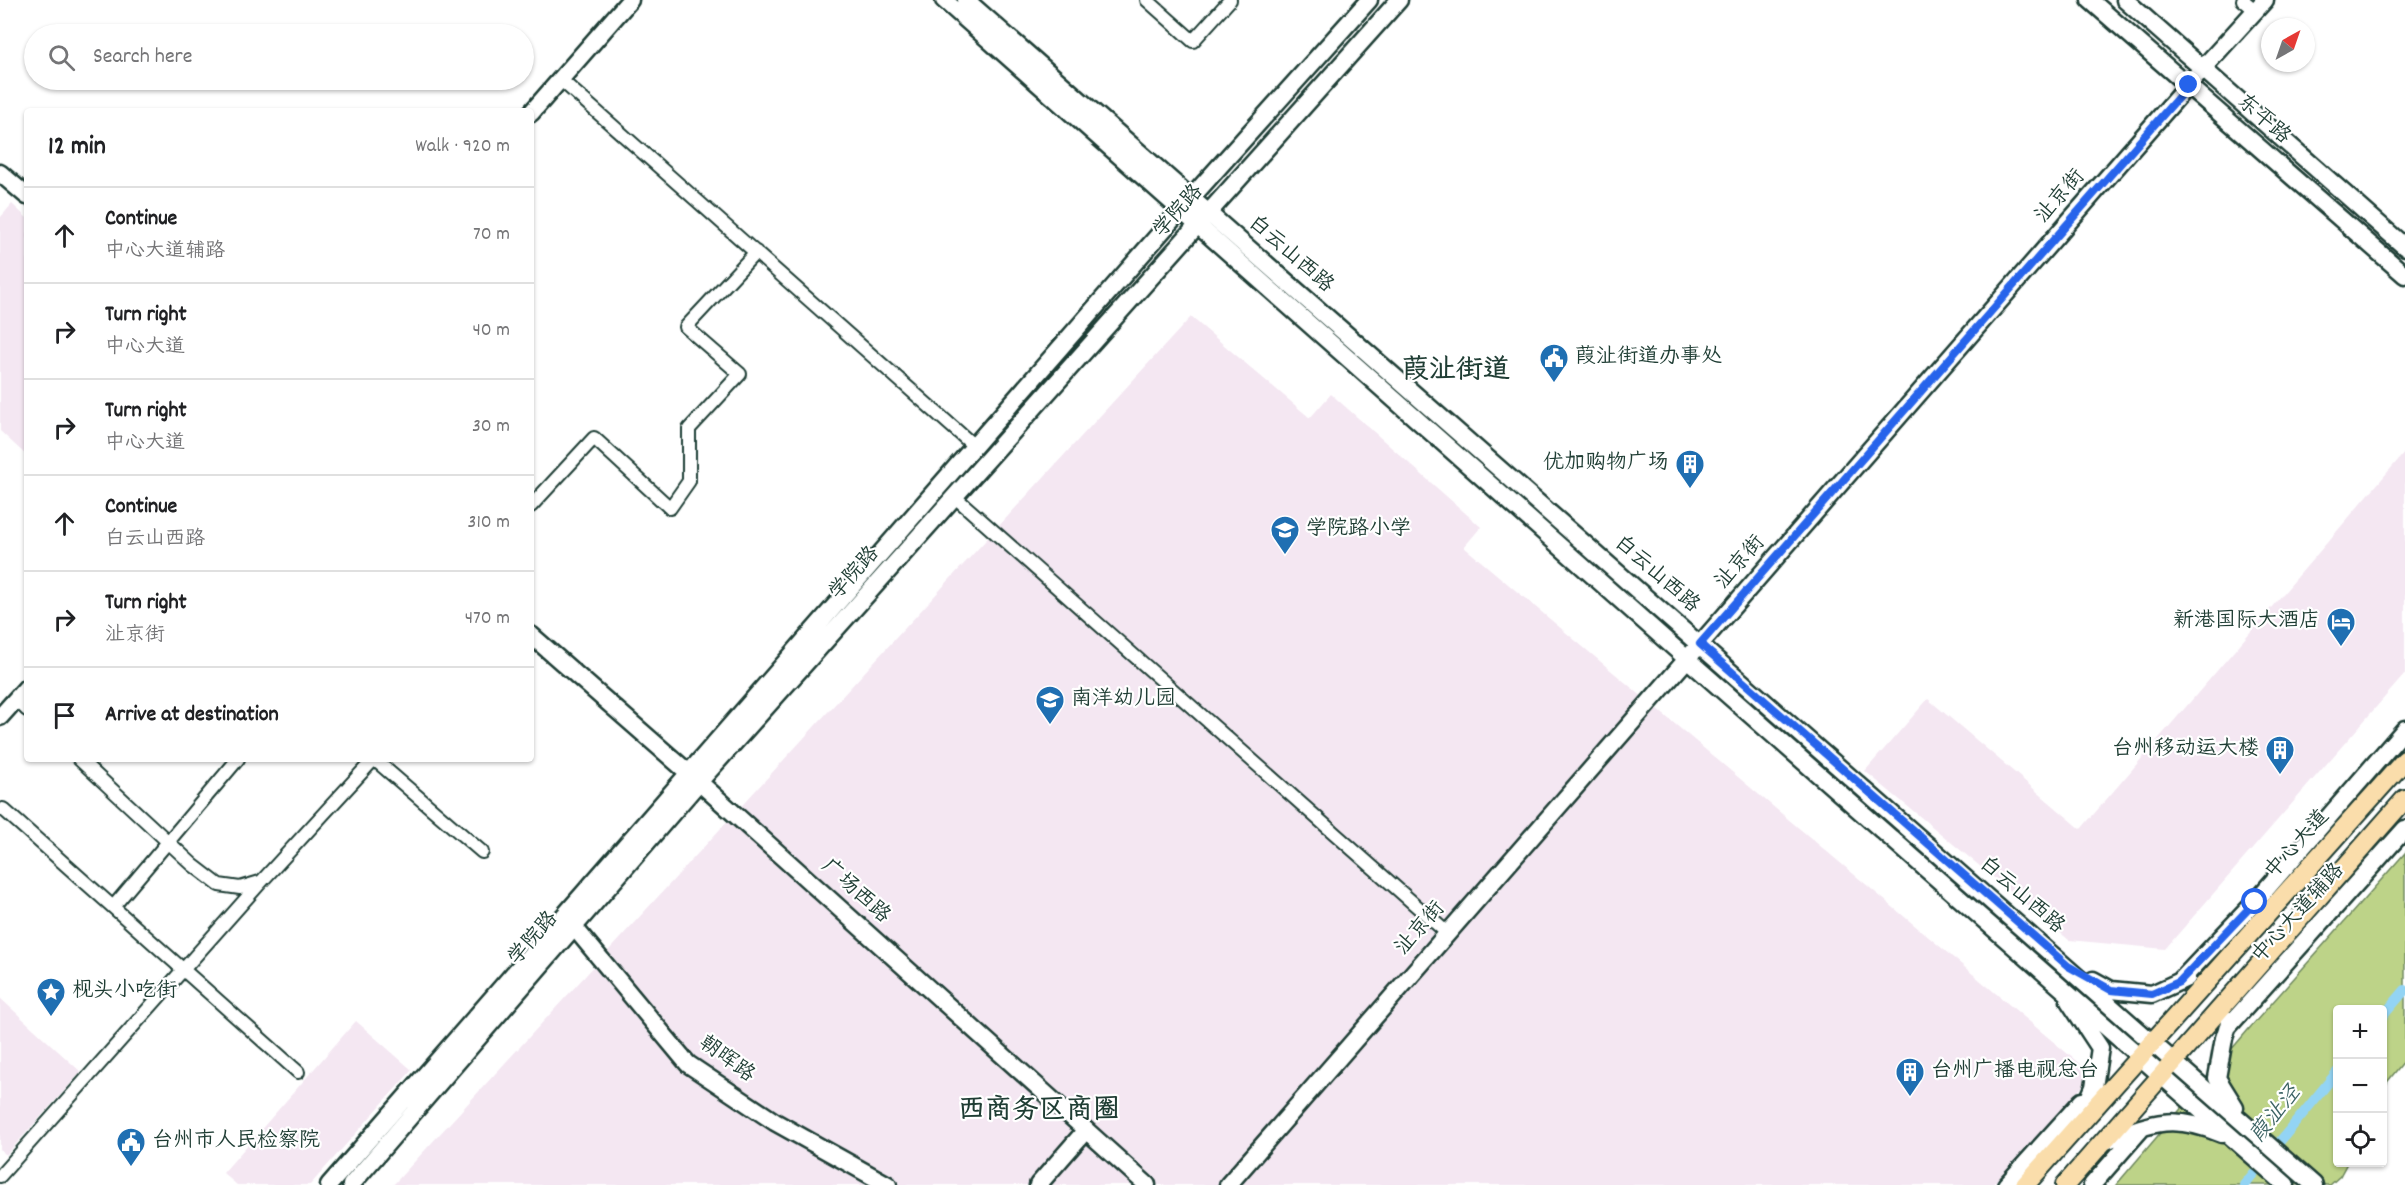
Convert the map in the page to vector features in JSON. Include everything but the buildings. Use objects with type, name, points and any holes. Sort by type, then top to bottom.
[{"type":"main road","points":[[534,110],[630,0]]},
{"type":"main road","name":"白云山西路","points":[[944,0],[1203,219],[1687,659],[2163,1075],[2282,1182]]},
{"type":"main road","name":"学院路","points":[[351,1185],[574,927],[693,777],[974,446],[1368,0]]},
{"type":"main road","name":"学院路","points":[[329,1185],[693,777],[955,497],[1399,0]]},
{"type":"main road","name":"东平路","points":[[2090,0],[2405,274]]},
{"type":"main road","name":"东平路","points":[[2125,0],[2405,247]]},
{"type":"main road","name":"白云山西路","points":[[973,2],[1186,204]]},
{"type":"main road","name":"沚京街","points":[[1228,1185],[2189,85],[2255,4]]},
{"type":"main road","points":[[0,173],[24,193]]},
{"type":"main road","name":"白云山西路","points":[[1203,219],[1700,644],[2314,1185]]},
{"type":"main road","name":"广场西路","points":[[534,638],[693,777],[1147,1185]]},
{"type":"main road","points":[[0,717],[23,699]]},
{"type":"main road","name":"中心大道辅路","points":[[2179,982],[2255,902],[2405,729]]},
{"type":"main road","name":"中心大道","points":[[2025,1185],[2152,1040],[2405,760]]},
{"type":"main road","points":[[2065,1185],[2405,799]]},
{"type":"main road","name":"中心大道辅路","points":[[2227,1028],[2405,829]]},
{"type":"main road","name":"朝晖路","points":[[574,927],[688,1064],[775,1122],[888,1185]]},
{"type":"main road","name":"中心大道","points":[[2068,966],[2111,990],[2152,994],[2225,959]]},
{"type":"main road","name":"白云山西路","points":[[2048,975],[2076,1011],[2100,1048],[2094,1087],[2076,1128]]},
{"type":"main road","points":[[2240,988],[2227,1028],[2217,1078],[2243,1121]]},
{"type":"main road","points":[[2006,1185],[2094,1087]]},
{"type":"main road","points":[[2103,1142],[2143,1127],[2173,1120],[2205,1127],[2239,1143]]},
{"type":"main road","points":[[2092,1185],[2143,1127]]},
{"type":"main road","points":[[1038,1185],[1086,1130]]},
{"type":"street","points":[[1148,0],[1193,41],[1230,0]]},
{"type":"street","points":[[561,80],[974,446]]},
{"type":"street","points":[[534,503],[594,438],[670,508],[689,481],[689,429],[740,374],[686,327],[756,252]]},
{"type":"street","points":[[955,497],[1448,933]]},
{"type":"street","points":[[83,762],[193,865],[219,885],[240,888],[261,882]]},
{"type":"street","points":[[113,907],[235,762]]},
{"type":"street","points":[[0,1176],[261,882],[371,762]]},
{"type":"street","points":[[377,762],[482,852]]},
{"type":"street","points":[[3,809],[298,1072]]},
{"type":"shaded area","points":[[12,204],[24,215],[24,453],[0,431],[0,218]]},
{"type":"shaded area","points":[[1191,317],[1310,418],[1331,394],[1481,527],[1464,547],[2093,1075],[1992,1185],[393,1185]]},
{"type":"shaded area","points":[[2405,452],[2405,674],[2165,949],[2069,940],[1865,771],[1928,699],[2081,829]]},
{"type":"shaded area","points":[[0,998],[81,1072],[6,1155],[0,1149]]},
{"type":"shaded area","points":[[356,1021],[412,1070],[310,1185],[237,1185],[223,1173]]},
{"type":"green space","points":[[2405,853],[2405,1060],[2387,1083],[2387,1005],[2333,1005],[2333,1167],[2345,1167],[2340,1176],[2330,1185],[2116,1185],[2248,1030]]},
{"type":"waterway","name":"葭沚泾","points":[[2387,1011],[2405,990]]},
{"type":"waterway","name":"葭沚泾","points":[[2244,1185],[2333,1077]]},
{"type":"place","name":"葭沚街道办事处","points":[[1554,384]]},
{"type":"place","name":"优加购物广场","points":[[1690,490]]},
{"type":"place","name":"学院路小学","points":[[1285,556]]},
{"type":"place","name":"新港国际大酒店","points":[[2341,648]]},
{"type":"place","name":"南洋幼儿园","points":[[1050,726]]},
{"type":"place","name":"台州移动运大楼","points":[[2280,776]]},
{"type":"place","name":"枧头小吃街","points":[[51,1018]]},
{"type":"place","name":"台州广播电视总台","points":[[1910,1098]]},
{"type":"place","name":"台州市人民检察院","points":[[131,1168]]},
{"type":"district","name":"葭沚街道","points":[[1456,371]]},
{"type":"district","name":"西商务区商圈","points":[[1039,1111]]},
{"type":"route","points":[[2189,85],[1700,644],[2068,966],[2111,990],[2152,994],[2179,982],[2255,902]]}]
